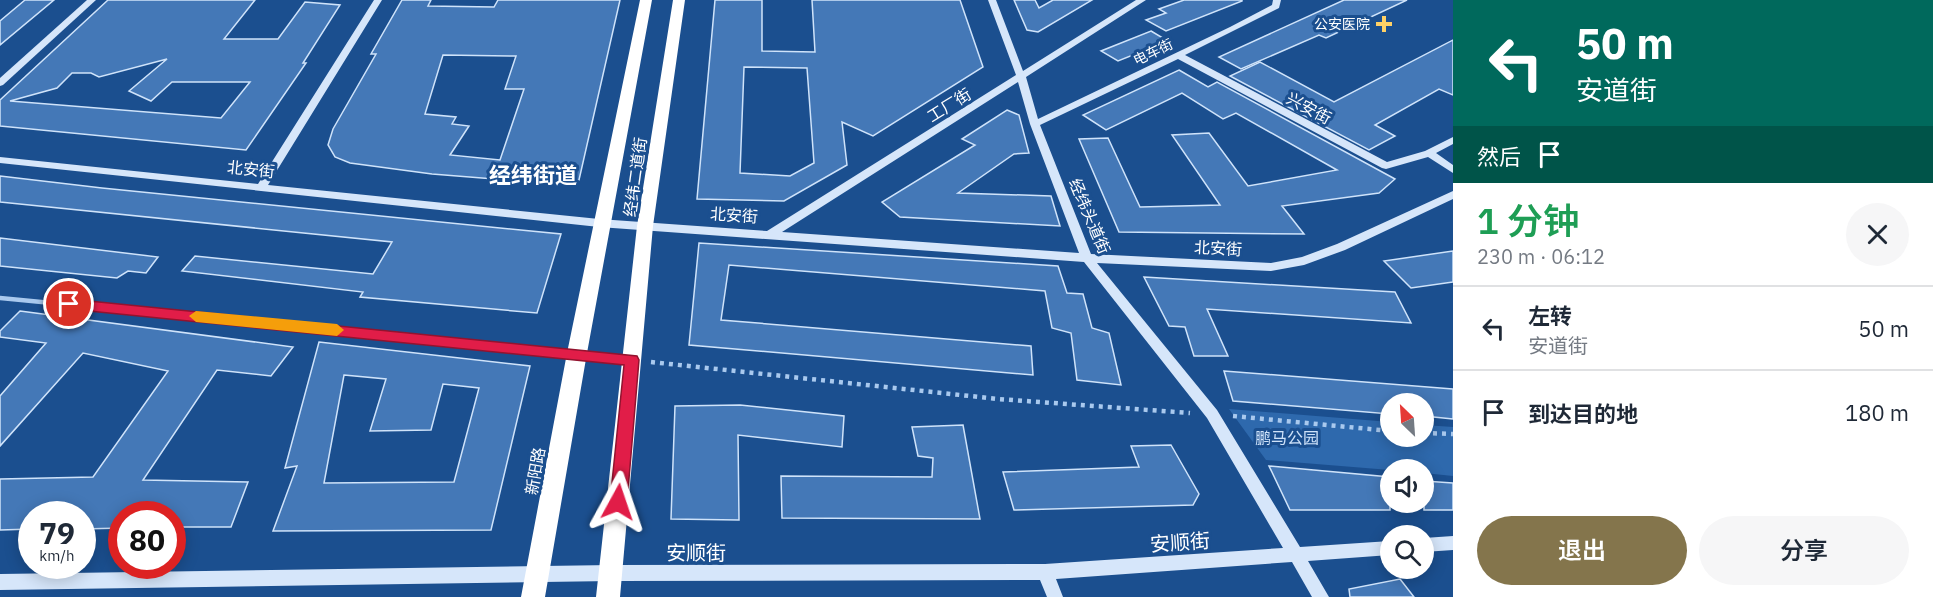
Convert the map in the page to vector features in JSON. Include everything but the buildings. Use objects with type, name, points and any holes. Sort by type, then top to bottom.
[{"type":"highway","name":"经纬二道街","points":[[577,353],[646,0]]},
{"type":"highway","name":"经纬二道街","points":[[632,360],[645,226],[679,0]]},
{"type":"highway","name":"新阳路","points":[[536,586],[577,353]]},
{"type":"highway","points":[[608,597],[632,360]]},
{"type":"street","points":[[0,83],[92,0]]},
{"type":"street","points":[[261,187],[378,0]]},
{"type":"street","name":"经纬头道街","points":[[992,0],[1021,77],[1035,124],[1087,258],[1212,414],[1295,556],[1322,597]]},
{"type":"street","name":"工厂街","points":[[771,234],[1142,0]]},
{"type":"street","name":"电车街","points":[[1035,124],[1276,6],[1277,0]]},
{"type":"street","name":"兴安街","points":[[1178,55],[1386,166],[1428,153],[1453,140]]},
{"type":"street","points":[[1428,153],[1453,170]]},
{"type":"street","name":"北安街","points":[[0,160],[602,223],[1087,258],[1272,267],[1304,261],[1341,247],[1453,195]]},
{"type":"street","points":[[1434,544],[1453,543]]},
{"type":"street","name":"安顺街","points":[[0,582],[536,586],[612,573],[1045,572],[1380,549]]},
{"type":"street","points":[[1045,572],[1055,597]]},
{"type":"lane","points":[[0,298],[632,360]]},
{"type":"path","points":[[632,360],[998,399],[1212,414],[1380,430]]},
{"type":"path","points":[[1434,433],[1453,434]]},
{"type":"green space","name":"鹏马公园","points":[[1229,409],[1380,421],[1380,447],[1434,447],[1434,426],[1453,427],[1453,476],[1434,474],[1434,459],[1380,459],[1380,469],[1266,460]]},
{"type":"slow traffic","points":[[196,316],[337,330]]},
{"type":"place","name":"公安医院","points":[[1384,24]]},
{"type":"district","name":"经纬街道","points":[[533,174]]},
{"type":"route","points":[[69,304],[632,360],[618,502]]}]
